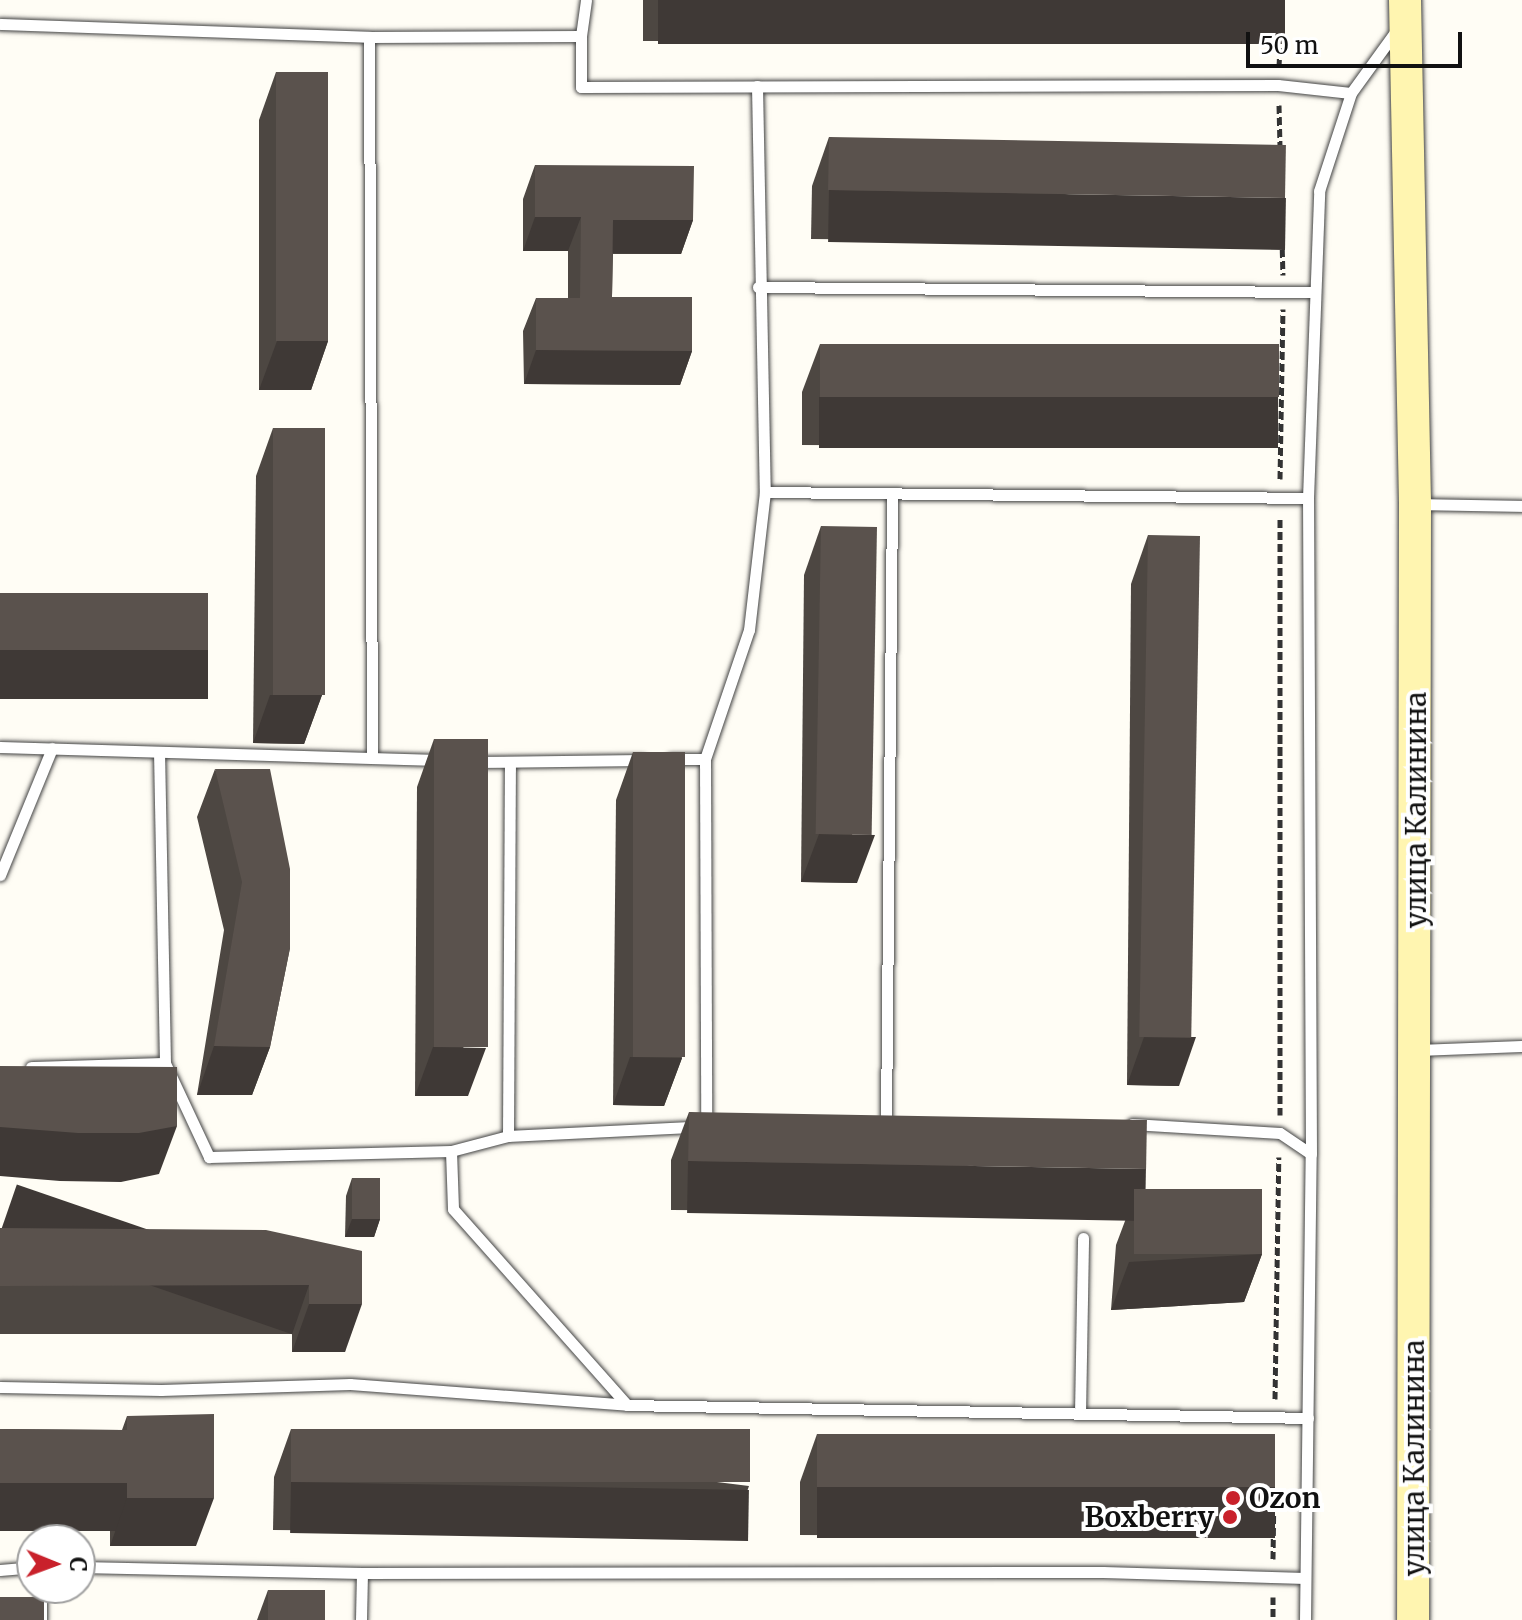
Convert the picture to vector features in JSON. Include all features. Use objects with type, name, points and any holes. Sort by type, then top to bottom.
[{"type":"street","name":"улица Калинина","points":[[1405,9],[1415,504],[1413,1620]]},
{"type":"lane","points":[[586,0],[581,36],[581,87],[1278,85],[1351,93]]},
{"type":"lane","points":[[1305,1620],[1311,1154],[1308,498],[1319,191],[1351,93],[1405,9]]},
{"type":"lane","points":[[0,24],[369,37],[581,36]]},
{"type":"lane","points":[[369,37],[372,758]]},
{"type":"lane","points":[[706,1126],[705,759],[749,630],[765,492],[758,287],[757,86]]},
{"type":"lane","points":[[758,287],[1283,289],[1314,292]]},
{"type":"lane","points":[[765,492],[1308,498]]},
{"type":"lane","points":[[886,1123],[892,493]]},
{"type":"lane","points":[[1415,504],[1522,506]]},
{"type":"lane","points":[[0,747],[449,761]]},
{"type":"lane","points":[[0,875],[52,748]]},
{"type":"lane","points":[[159,753],[165,1063],[209,1157],[451,1151],[508,1136],[585,1128],[721,1126]]},
{"type":"lane","points":[[464,761],[705,759]]},
{"type":"lane","points":[[508,1136],[510,763]]},
{"type":"lane","points":[[1416,1050],[1522,1046]]},
{"type":"lane","points":[[15,1068],[165,1063]]},
{"type":"lane","points":[[871,1123],[901,1123]]},
{"type":"lane","points":[[1113,1123],[1280,1133],[1311,1154]]},
{"type":"lane","points":[[451,1151],[453,1209],[627,1405]]},
{"type":"lane","points":[[1080,1414],[1083,1238]]},
{"type":"lane","points":[[0,1387],[161,1390],[350,1384],[627,1405],[1275,1420],[1308,1418]]},
{"type":"lane","points":[[96,1567],[362,1573],[1273,1575],[1305,1578]]},
{"type":"lane","points":[[361,1620],[362,1573]]},
{"type":"path","points":[[1280,163],[1278,85],[1282,0]]},
{"type":"path","points":[[1275,1420],[1280,1133],[1281,195]]},
{"type":"path","points":[[1273,1620],[1274,1482]]},
{"type":"building","points":[[276,72],[328,72],[328,341],[276,341]]},
{"type":"building","points":[[829,137],[1286,145],[1285,198],[828,190]]},
{"type":"building","points":[[535,165],[694,166],[693,220],[613,220],[612,297],[692,297],[692,351],[536,350],[536,298],[580,298],[581,217],[535,217]]},
{"type":"building","points":[[820,344],[1279,344],[1279,397],[820,397]]},
{"type":"building","points":[[273,428],[325,428],[325,695],[273,695]]},
{"type":"building","points":[[821,526],[877,527],[872,835],[816,834]]},
{"type":"building","points":[[1148,535],[1200,536],[1191,1038],[1139,1037]]},
{"type":"building","points":[[0,593],[208,593],[208,650],[0,650]]},
{"type":"building","points":[[434,739],[488,739],[488,1047],[434,1047]]},
{"type":"building","points":[[633,752],[685,752],[685,1057],[633,1057]]},
{"type":"building","points":[[215,769],[270,769],[290,869],[290,948],[270,1047],[214,1046],[242,882]]},
{"type":"building","points":[[0,1066],[177,1067],[177,1126],[139,1133],[78,1133],[0,1127]]},
{"type":"building","points":[[689,1112],[1147,1120],[1146,1169],[688,1161]]},
{"type":"building","points":[[352,1178],[380,1178],[380,1219],[352,1219]]},
{"type":"building","points":[[1134,1189],[1262,1189],[1262,1254],[1134,1254]]},
{"type":"building","points":[[0,1228],[266,1230],[362,1251],[362,1304],[309,1304],[309,1285],[0,1286]]},
{"type":"building","points":[[214,1414],[214,1498],[127,1498],[127,1483],[0,1483],[0,1429],[127,1430],[127,1416]]},
{"type":"building","points":[[291,1429],[750,1429],[750,1482],[291,1482]]},
{"type":"building","points":[[817,1434],[1275,1434],[1275,1487],[817,1487]]},
{"type":"building","points":[[268,1590],[325,1590],[325,1620],[268,1620]]},
{"type":"building","points":[[0,1597],[16,1597],[16,1604],[44,1604],[44,1620],[0,1620]]},
{"type":"place","name":"Ozon","points":[[1233,1498]]},
{"type":"place","name":"Boxberry","points":[[1230,1517]]}]
